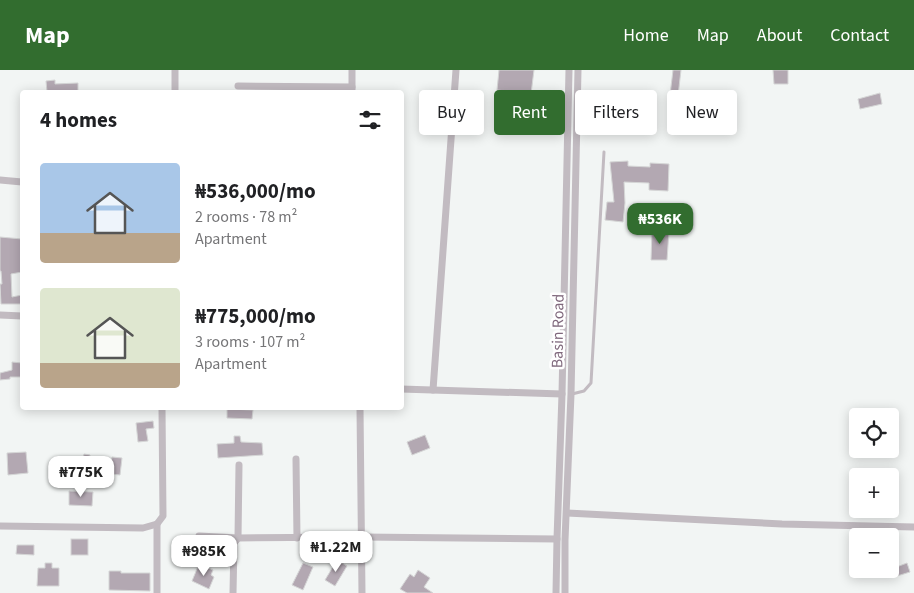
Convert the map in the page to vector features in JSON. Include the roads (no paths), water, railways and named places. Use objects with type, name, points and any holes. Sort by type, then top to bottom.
[{"type":"street","points":[[175,70],[175,90]]},
{"type":"street","points":[[238,86],[352,90],[352,70]]},
{"type":"street","points":[[433,390],[456,70]]},
{"type":"street","name":"Basin Road","points":[[556,593],[569,70]]},
{"type":"street","name":"Basin Road","points":[[565,593],[578,70]]},
{"type":"street","points":[[0,180],[20,182]]},
{"type":"street","points":[[565,267],[574,266]]},
{"type":"street","points":[[0,315],[20,316]]},
{"type":"street","points":[[404,389],[562,394]]},
{"type":"street","points":[[157,593],[157,524],[163,516],[162,410]]},
{"type":"street","points":[[360,410],[362,593]]},
{"type":"street","points":[[296,459],[297,538]]},
{"type":"street","points":[[232,593],[234,543],[238,538],[239,465]]},
{"type":"street","points":[[567,513],[782,524],[914,527]]},
{"type":"street","points":[[0,526],[143,528],[157,524]]},
{"type":"street","points":[[199,536],[238,538],[557,539]]},
{"type":"lane","points":[[571,394],[584,391],[591,383],[604,152]]}]
